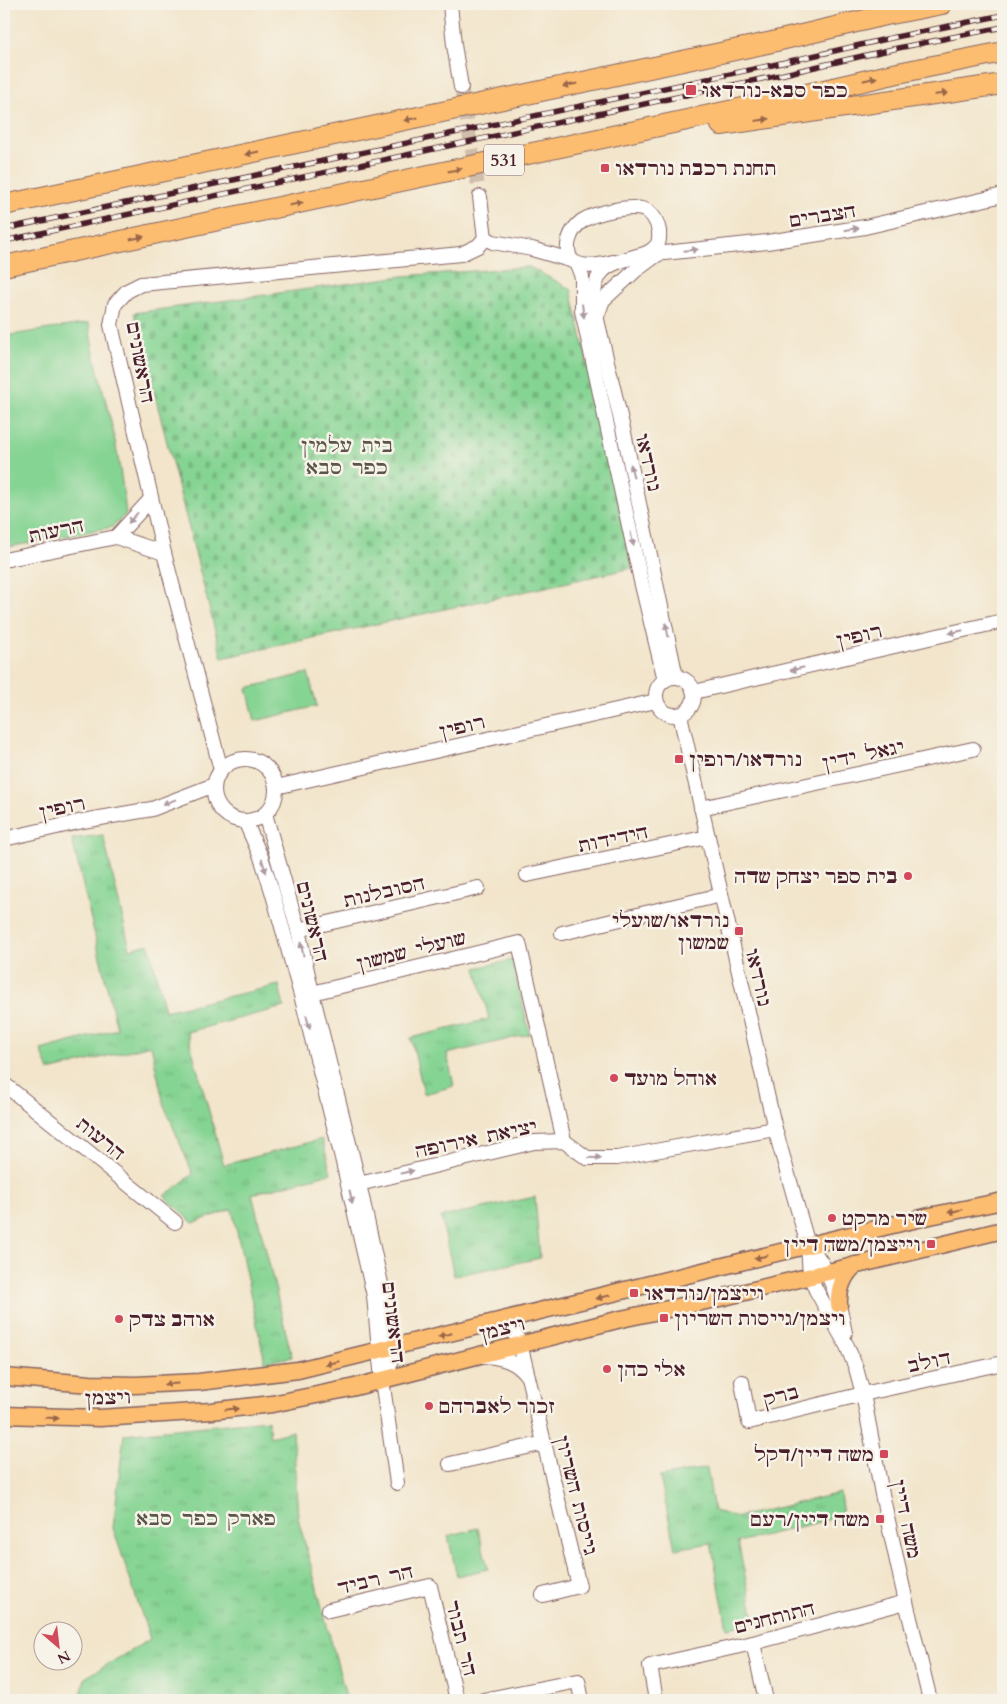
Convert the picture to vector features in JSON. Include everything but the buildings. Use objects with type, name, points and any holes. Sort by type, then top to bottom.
[{"type":"highway","points":[[601,78],[878,4]]},
{"type":"highway","points":[[4,205],[942,4]]},
{"type":"highway","name":"531","points":[[4,267],[898,73],[1003,52]]},
{"type":"highway","points":[[558,148],[1003,84]]},
{"type":"highway","points":[[4,192],[193,166]]},
{"type":"main road","name":"ויצמן","points":[[4,1377],[134,1385],[199,1382],[298,1370],[808,1245],[1003,1201]]},
{"type":"main road","name":"ויצמן","points":[[4,1416],[100,1418],[211,1411],[272,1404],[389,1378],[520,1344],[1003,1230]]},
{"type":"main road","points":[[839,1305],[839,1290],[842,1282],[855,1265]]},
{"type":"street","points":[[450,4],[461,87]]},
{"type":"street","name":"הצברים","points":[[532,249],[573,262],[595,266],[643,255],[767,242],[865,227],[1003,195]]},
{"type":"street","points":[[480,197],[485,238],[493,242],[532,249],[555,245],[570,239],[575,227],[588,218],[614,210],[639,207],[652,215],[657,224],[659,235],[656,246],[643,255]]},
{"type":"street","name":"הראשונים","points":[[221,770],[164,553],[111,325],[115,304],[127,291],[140,284],[461,254],[478,246],[485,238]]},
{"type":"street","name":"נורדאו","points":[[570,239],[568,250],[582,277],[582,311],[641,580],[671,679]]},
{"type":"street","points":[[596,319],[603,300],[636,270],[659,253]]},
{"type":"street","name":"נורדאו","points":[[614,262],[602,272],[595,288],[596,319],[624,433],[671,679]]},
{"type":"street","points":[[151,499],[116,537],[164,553]]},
{"type":"street","name":"הרעות","points":[[4,560],[116,537]]},
{"type":"street","name":"רופין","points":[[694,692],[1003,621]]},
{"type":"street","points":[[671,679],[688,682],[694,692],[690,709],[680,715],[663,711],[656,701],[657,690],[671,679]]},
{"type":"street","name":"רופין","points":[[276,787],[656,701]]},
{"type":"street","name":"נורדאו","points":[[680,715],[775,1129],[808,1245]]},
{"type":"street","name":"יגאל ידין","points":[[701,808],[973,749]]},
{"type":"street","points":[[249,759],[259,762],[270,773],[276,787],[274,802],[265,814],[256,819],[245,821],[234,819],[225,814],[214,796],[214,785],[221,770],[229,763],[249,759]]},
{"type":"street","name":"רופין","points":[[4,839],[83,821],[152,809],[214,785]]},
{"type":"street","name":"הראשונים","points":[[265,814],[298,930],[359,1184],[387,1311],[385,1349]]},
{"type":"street","name":"הראשונים","points":[[245,821],[261,857],[272,891],[306,1014],[374,1296],[389,1369],[389,1378]]},
{"type":"street","name":"הידידות","points":[[527,875],[708,837]]},
{"type":"street","name":"הסובלנות","points":[[298,930],[478,888]]},
{"type":"street","points":[[562,934],[721,895]]},
{"type":"street","name":"שועלי שמשון","points":[[312,994],[518,943],[564,1141]]},
{"type":"street","name":"הרעות","points":[[4,1084],[175,1222]]},
{"type":"street","name":"יציאת אירופה","points":[[359,1184],[534,1142],[564,1141],[587,1158],[617,1158],[775,1129]]},
{"type":"street","name":"משה דיין","points":[[808,1245],[821,1260],[828,1272],[839,1305],[847,1346]]},
{"type":"street","name":"משה דיין","points":[[808,1245],[810,1276],[847,1346],[856,1368],[863,1394],[882,1494],[930,1700]]},
{"type":"street","name":"גייסות השריון","points":[[504,1320],[514,1332],[520,1344],[579,1586],[543,1595]]},
{"type":"street","points":[[475,1356],[494,1356],[510,1361],[521,1368],[528,1377]]},
{"type":"street","name":"דולב","points":[[863,1394],[1003,1363]]},
{"type":"street","points":[[389,1378],[386,1412],[397,1482]]},
{"type":"street","name":"ברק","points":[[742,1382],[749,1422],[863,1394]]},
{"type":"street","points":[[450,1464],[545,1443]]},
{"type":"street","name":"הר רביד","points":[[329,1610],[430,1586]]},
{"type":"street","name":"הר תבור","points":[[430,1586],[457,1700]]},
{"type":"street","name":"התותחנים","points":[[656,1700],[650,1666],[753,1643],[906,1602]]},
{"type":"street","points":[[753,1643],[766,1700]]},
{"type":"street","points":[[483,1700],[578,1681],[582,1700]]},
{"type":"green space","name":"בית עלמין כפר סבא","points":[[529,267],[571,289],[632,568],[222,658],[134,313],[403,276]]},
{"type":"green space","points":[[89,323],[96,362],[112,426],[126,514],[112,527],[4,548],[4,336]]},
{"type":"green space","points":[[308,673],[317,706],[255,721],[247,688]]},
{"type":"green space","points":[[103,835],[130,949],[149,944],[165,1011],[279,985],[284,1007],[187,1032],[224,1165],[322,1139],[331,1173],[252,1194],[292,1357],[265,1362],[232,1209],[193,1223],[164,1196],[193,1174],[164,1105],[151,1045],[49,1071],[41,1050],[117,1029],[72,839]]},
{"type":"green space","points":[[512,960],[530,1034],[447,1054],[454,1086],[424,1094],[411,1038],[489,1019],[476,968]]},
{"type":"green space","points":[[535,1197],[540,1258],[454,1276],[441,1217]]},
{"type":"green space","name":"פארק כפר סבא","points":[[268,1420],[270,1437],[293,1431],[298,1518],[347,1700],[80,1700],[85,1678],[150,1639],[113,1528],[124,1434]]},
{"type":"green space","points":[[707,1468],[714,1511],[738,1517],[840,1493],[843,1516],[738,1542],[755,1623],[727,1628],[711,1543],[675,1549],[660,1477]]},
{"type":"green space","points":[[478,1528],[488,1569],[457,1576],[448,1536]]},
{"type":"tunnel","points":[[461,87],[480,197]]},
{"type":"railway","points":[[4,229],[1003,15]]},
{"type":"railway","points":[[4,241],[780,75],[893,49],[1003,27]]},
{"type":"place","name":"כפר סבא-נורדאו","points":[[691,90]]},
{"type":"place","name":"תחנת רכבת נורדאו","points":[[605,168]]},
{"type":"place","name":"נורדאו/רופין","points":[[679,759]]},
{"type":"place","name":"בית ספר יצחק שדה","points":[[908,876]]},
{"type":"place","name":"נורדאו/שועלי שמשון","points":[[739,931]]},
{"type":"place","name":"אוהל מועד","points":[[614,1078]]},
{"type":"place","name":"שיר מרקט","points":[[832,1218]]},
{"type":"place","name":"וייצמן/משה דיין","points":[[931,1244]]},
{"type":"place","name":"וייצמן/נורדאו","points":[[634,1293]]},
{"type":"place","name":"ויצמן/גייסות השריון","points":[[664,1318]]},
{"type":"place","name":"אוהב צדק","points":[[119,1319]]},
{"type":"place","name":"אלי כהן","points":[[607,1369]]},
{"type":"place","name":"זכור לאברהם","points":[[429,1406]]},
{"type":"place","name":"משה דיין/דקל","points":[[884,1454]]},
{"type":"place","name":"משה דיין/רעם","points":[[880,1519]]}]
